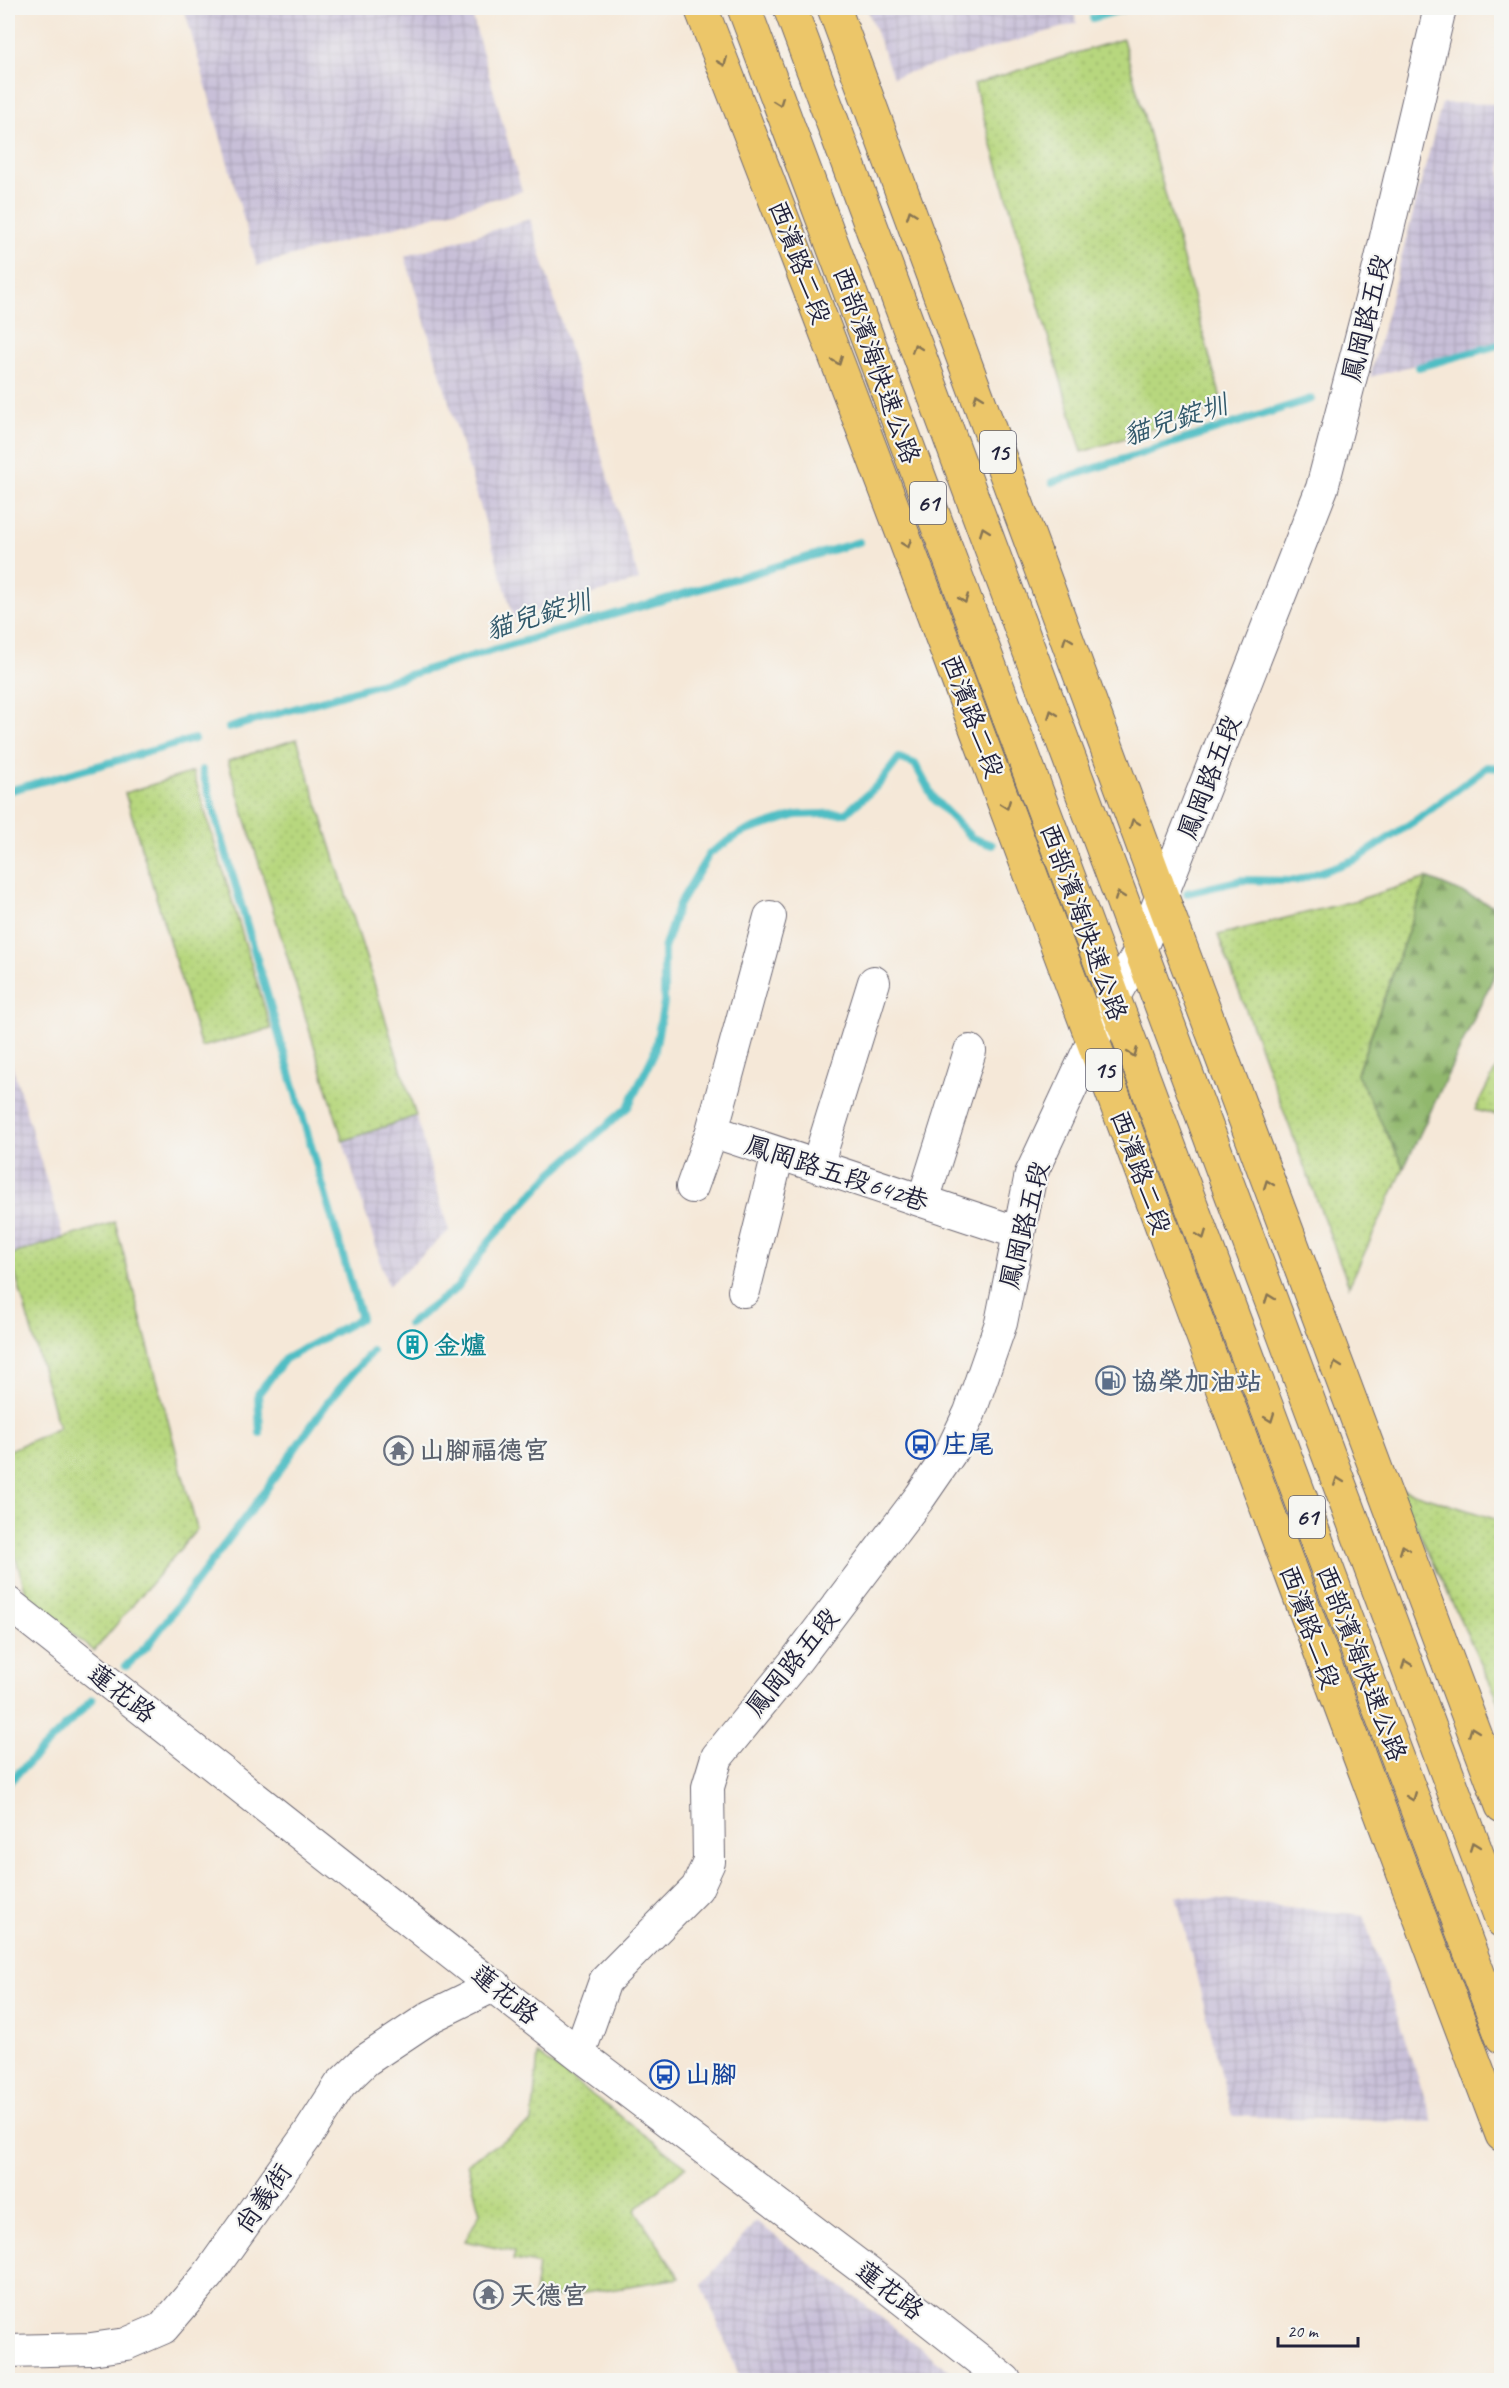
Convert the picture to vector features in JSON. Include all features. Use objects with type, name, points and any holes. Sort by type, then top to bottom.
[{"type":"main road","name":"西濱路二段","points":[[701,8],[1000,787],[1342,1713],[1502,2135]]},
{"type":"main road","name":"西部濱海快速公路","points":[[744,8],[1502,2037]]},
{"type":"main road","name":"西部濱海快速公路","points":[[790,8],[1502,1921]]},
{"type":"main road","name":"15","points":[[834,8],[1162,897],[1502,1806]]},
{"type":"street","name":"鳳岡路五段","points":[[579,2054],[605,1981],[697,1888],[709,1862],[708,1787],[717,1757],[794,1663],[920,1497],[951,1452],[970,1412],[1001,1323],[1031,1174],[1092,1040],[1140,951],[1322,488],[1376,280],[1440,8]]},
{"type":"street","points":[[712,1131],[770,918]]},
{"type":"street","points":[[817,1166],[874,982]]},
{"type":"street","points":[[923,1201],[970,1051]]},
{"type":"street","name":"鳳岡路五段642巷","points":[[692,1187],[712,1131],[1019,1233]]},
{"type":"street","points":[[744,1291],[778,1154]]},
{"type":"street","name":"蓮花路","points":[[8,1603],[495,1985],[579,2054],[887,2287],[1005,2380]]},
{"type":"street","name":"尚義街","points":[[8,2351],[91,2349],[126,2344],[163,2328],[208,2276],[340,2085],[366,2060],[432,2016],[495,1985]]},
{"type":"shaded area","points":[[184,8],[470,8],[522,191],[257,266]]},
{"type":"shaded area","points":[[867,8],[1072,8],[1077,23],[893,77]]},
{"type":"shaded area","points":[[1442,103],[1501,104],[1501,342],[1370,377]]},
{"type":"shaded area","points":[[530,219],[639,580],[514,618],[405,256]]},
{"type":"shaded area","points":[[8,1051],[64,1239],[8,1256]]},
{"type":"shaded area","points":[[416,1116],[449,1231],[388,1286],[343,1141]]},
{"type":"shaded area","points":[[1176,1895],[1363,1915],[1433,2122],[1232,2116]]},
{"type":"shaded area","points":[[756,2221],[962,2380],[741,2380],[702,2285]]},
{"type":"green space","points":[[1123,39],[1223,406],[1082,452],[974,84]]},
{"type":"green space","points":[[297,739],[416,1116],[343,1141],[228,761]]},
{"type":"green space","points":[[193,772],[271,1029],[201,1047],[125,793]]},
{"type":"green space","points":[[1427,878],[1357,1073],[1404,1168],[1349,1286],[1218,935],[1357,900]]},
{"type":"green space","points":[[1427,878],[1492,905],[1501,921],[1501,961],[1404,1168],[1357,1074]]},
{"type":"green space","points":[[1501,1059],[1501,1116],[1475,1110]]},
{"type":"green space","points":[[115,1222],[197,1529],[94,1651],[28,1599],[8,1532],[8,1451],[59,1428],[10,1255]]},
{"type":"green space","points":[[1398,1488],[1501,1521],[1501,1706]]},
{"type":"green space","points":[[538,2054],[686,2166],[635,2210],[680,2278],[533,2301],[538,2264],[513,2260],[515,2252],[465,2241],[480,2213],[467,2163],[532,2122]]},
{"type":"waterway","points":[[1093,18],[1127,8]]},
{"type":"waterway","name":"貓兒錠圳","points":[[1419,367],[1502,344]]},
{"type":"waterway","name":"貓兒錠圳","points":[[1052,482],[1311,399]]},
{"type":"waterway","name":"貓兒錠圳","points":[[229,728],[859,542]]},
{"type":"waterway","name":"貓兒錠圳","points":[[8,791],[194,739]]},
{"type":"waterway","points":[[409,1324],[457,1288],[489,1241],[552,1173],[628,1107],[654,1054],[664,1003],[664,949],[678,906],[710,853],[741,833],[796,815],[846,813],[879,784],[899,758],[915,764],[934,799],[972,838],[992,845]]},
{"type":"waterway","points":[[1187,893],[1242,880],[1295,881],[1357,859],[1419,818],[1487,767],[1502,768]]},
{"type":"waterway","points":[[202,770],[361,1318],[285,1359],[258,1394],[260,1433]]},
{"type":"waterway","points":[[126,1666],[148,1645],[260,1498],[328,1402],[372,1351]]},
{"type":"waterway","points":[[8,1783],[92,1700]]},
{"type":"place","name":"金爐","points":[[413,1345]]},
{"type":"place","name":"協榮加油站","points":[[1111,1381]]},
{"type":"place","name":"庄尾","points":[[921,1444]]},
{"type":"place","name":"山腳福德宮","points":[[398,1450]]},
{"type":"place","name":"山腳","points":[[664,2074]]},
{"type":"place","name":"天德宮","points":[[489,2295]]}]
